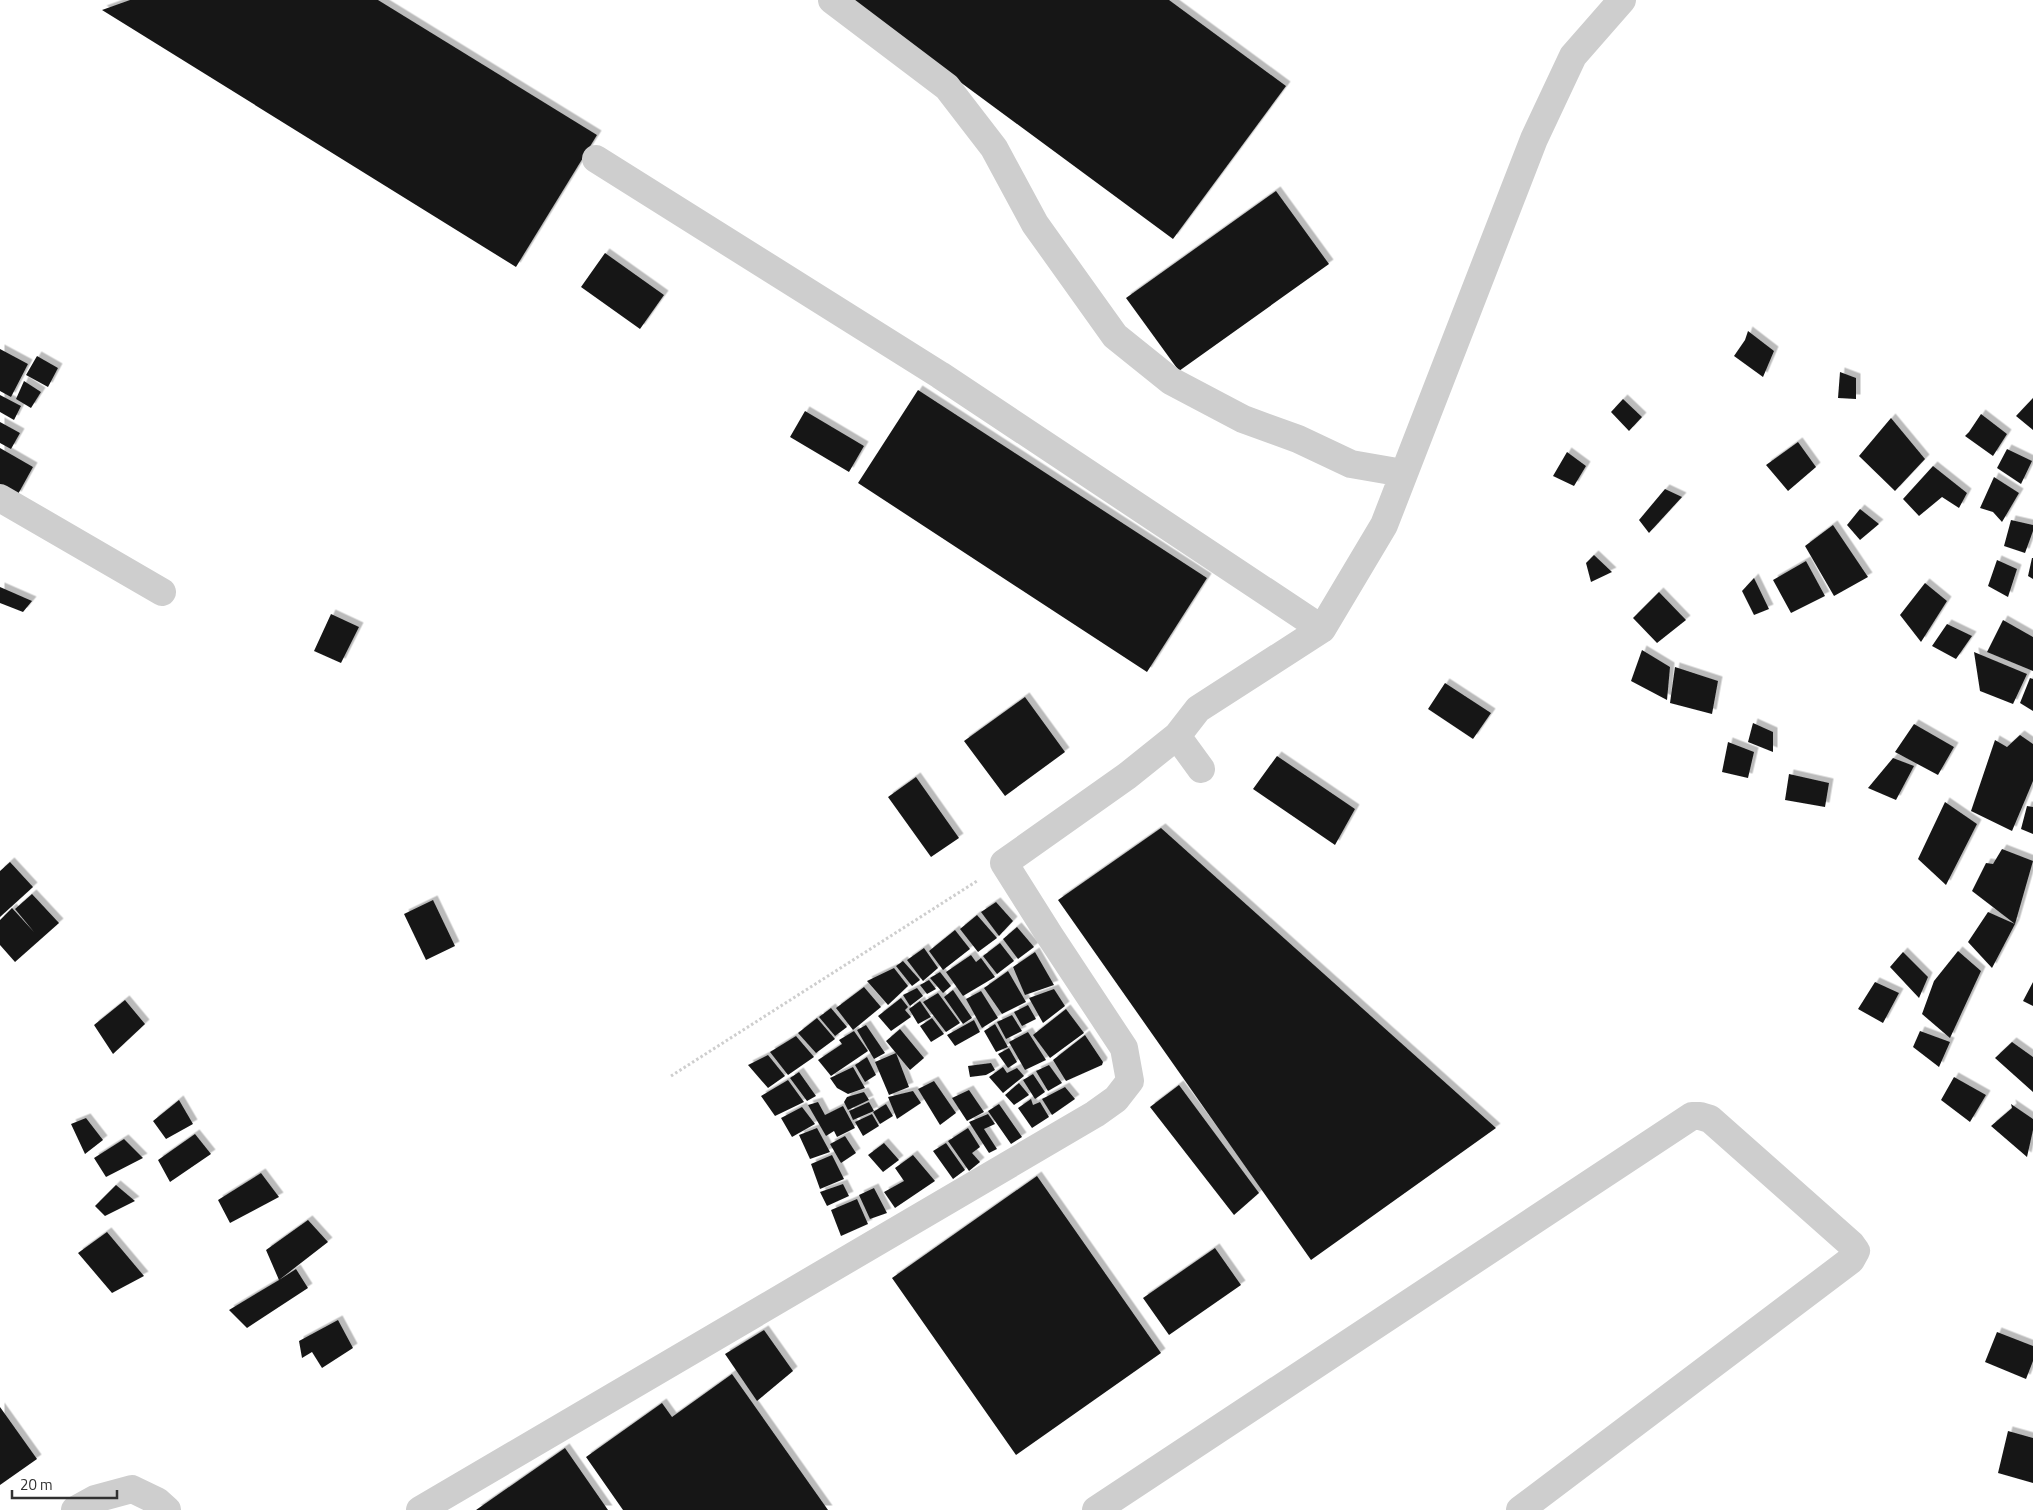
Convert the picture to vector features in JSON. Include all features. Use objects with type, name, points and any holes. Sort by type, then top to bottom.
[{"type":"street","points":[[832,0],[947,87],[994,148],[1034,224],[1115,336],[1171,381],[1243,419],[1298,439],[1351,464],[1403,473]]},
{"type":"street","points":[[420,1510],[1096,1114],[1116,1099],[1130,1081],[1124,1048],[1004,863],[1127,776],[1177,736],[1198,708],[1322,629],[1384,525],[1534,139],[1573,56],[1622,0]]},
{"type":"street","points":[[596,159],[940,375],[1322,629]]},
{"type":"street","points":[[0,498],[162,592]]},
{"type":"street","points":[[1177,736],[1201,769]]},
{"type":"street","points":[[1096,1510],[1692,1116],[1710,1119],[1851,1244],[1856,1252],[1851,1260],[1520,1510]]},
{"type":"street","points":[[76,1510],[94,1499],[132,1489],[157,1501],[167,1510]]},
{"type":"path","points":[[671,1076],[1004,863]]},
{"type":"building","points":[[130,0],[378,0],[597,135],[516,267],[102,10]]},
{"type":"building","points":[[849,0],[1169,0],[1286,86],[1173,239]]},
{"type":"building","points":[[1276,191],[1329,264],[1179,371],[1126,298]]},
{"type":"building","points":[[605,253],[664,295],[640,329],[581,287]]},
{"type":"building","points":[[1748,331],[1774,351],[1763,377],[1734,356],[1745,340]]},
{"type":"building","points":[[0,349],[28,364],[11,397],[0,391]]},
{"type":"building","points":[[37,356],[58,368],[48,387],[26,375]]},
{"type":"building","points":[[1840,372],[1856,378],[1856,399],[1838,398]]},
{"type":"building","points":[[24,381],[41,392],[31,408],[16,399]]},
{"type":"building","points":[[918,390],[1207,578],[1147,672],[858,483]]},
{"type":"building","points":[[0,395],[21,406],[14,420],[0,412]]},
{"type":"building","points":[[2033,398],[2033,430],[2016,416]]},
{"type":"building","points":[[1623,399],[1642,417],[1629,431],[1611,412]]},
{"type":"building","points":[[805,411],[864,446],[849,472],[790,437]]},
{"type":"building","points":[[1981,414],[2007,434],[1993,456],[1965,436]]},
{"type":"building","points":[[1891,418],[1925,459],[1895,491],[1859,456]]},
{"type":"building","points":[[0,422],[20,433],[11,449],[0,443]]},
{"type":"building","points":[[1798,442],[1816,467],[1788,491],[1766,465]]},
{"type":"building","points":[[0,448],[33,467],[17,496],[0,486]]},
{"type":"building","points":[[2007,449],[2032,461],[2021,484],[1997,468]]},
{"type":"building","points":[[1567,452],[1586,466],[1574,486],[1553,476]]},
{"type":"building","points":[[1933,466],[1967,493],[1959,508],[1942,497],[1919,516],[1903,499]]},
{"type":"building","points":[[1994,477],[2019,493],[2002,522],[1993,512],[1980,508]]},
{"type":"building","points":[[1665,489],[1682,497],[1649,533],[1639,520]]},
{"type":"building","points":[[1860,509],[1879,524],[1860,540],[1847,525]]},
{"type":"building","points":[[2011,520],[2033,525],[2033,531],[2025,553],[2004,546]]},
{"type":"building","points":[[1833,525],[1868,577],[1834,596],[1805,546]]},
{"type":"building","points":[[1594,555],[1612,572],[1591,582],[1586,563]]},
{"type":"building","points":[[2033,558],[2033,579],[2028,576]]},
{"type":"building","points":[[1997,560],[2017,569],[2008,597],[1988,586]]},
{"type":"building","points":[[1806,561],[1825,596],[1791,613],[1773,580]]},
{"type":"building","points":[[1754,578],[1769,609],[1754,615],[1742,591]]},
{"type":"building","points":[[1925,583],[1947,601],[1921,642],[1900,615]]},
{"type":"building","points":[[0,587],[32,601],[23,612],[0,603]]},
{"type":"building","points":[[1659,592],[1686,620],[1657,643],[1633,618]]},
{"type":"building","points":[[331,614],[359,627],[341,663],[314,651]]},
{"type":"building","points":[[2003,620],[2033,637],[2033,671],[1987,652]]},
{"type":"building","points":[[1947,624],[1972,636],[1956,659],[1932,646]]},
{"type":"building","points":[[1642,650],[1670,667],[1667,700],[1631,681]]},
{"type":"building","points":[[1974,652],[2027,674],[2013,704],[1980,691]]},
{"type":"building","points":[[1675,667],[1718,681],[1712,714],[1670,703]]},
{"type":"building","points":[[2030,678],[2033,679],[2033,711],[2020,703]]},
{"type":"building","points":[[1445,683],[1491,713],[1473,739],[1428,709]]},
{"type":"building","points":[[1025,697],[1065,752],[1005,796],[964,741]]},
{"type":"building","points":[[1753,723],[1773,732],[1773,752],[1748,742]]},
{"type":"building","points":[[1914,724],[1954,747],[1938,775],[1895,752]]},
{"type":"building","points":[[2020,735],[2033,744],[2033,781],[2012,831],[1971,811],[1995,740],[2007,747]]},
{"type":"building","points":[[1728,742],[1754,752],[1748,778],[1722,772]]},
{"type":"building","points":[[1277,756],[1355,809],[1335,845],[1253,789]]},
{"type":"building","points":[[1893,758],[1914,766],[1896,800],[1868,788]]},
{"type":"building","points":[[1789,774],[1829,783],[1825,807],[1785,800]]},
{"type":"building","points":[[916,777],[959,838],[931,857],[888,797]]},
{"type":"building","points":[[1945,802],[1977,824],[1946,885],[1918,859]]},
{"type":"building","points":[[2027,806],[2033,807],[2033,834],[2021,829]]},
{"type":"building","points":[[1161,828],[1496,1128],[1311,1260],[1058,900]]},
{"type":"building","points":[[2002,849],[2033,861],[2015,924],[1972,891],[1986,863],[1993,864]]},
{"type":"building","points":[[10,862],[33,887],[0,917],[0,871]]},
{"type":"building","points":[[32,894],[59,923],[15,962],[0,945],[0,920],[12,908],[34,932],[15,909]]},
{"type":"building","points":[[433,900],[455,946],[426,960],[404,914]]},
{"type":"building","points":[[996,902],[1013,921],[999,936],[981,912]]},
{"type":"building","points":[[1988,912],[2015,924],[1992,968],[1968,942]]},
{"type":"building","points":[[977,915],[997,938],[978,952],[960,929]]},
{"type":"building","points":[[1017,927],[1034,947],[1018,959],[1003,939]]},
{"type":"building","points":[[955,930],[970,949],[943,970],[929,951]]},
{"type":"building","points":[[1000,943],[1014,961],[997,974],[983,956]]},
{"type":"building","points":[[924,948],[938,968],[923,981],[907,960]]},
{"type":"building","points":[[1958,951],[1981,971],[1950,1038],[1922,1014],[1934,981]]},
{"type":"building","points":[[1035,952],[1054,985],[1025,995],[1013,967]]},
{"type":"building","points":[[1903,952],[1928,977],[1919,998],[1890,967]]},
{"type":"building","points":[[971,955],[976,962],[981,958],[995,977],[963,996],[946,972]]},
{"type":"building","points":[[903,961],[920,980],[912,986],[896,966]]},
{"type":"building","points":[[894,968],[908,986],[888,1005],[867,981]]},
{"type":"building","points":[[1008,971],[1026,1002],[1002,1014],[984,988]]},
{"type":"building","points":[[940,972],[951,986],[943,993],[930,978]]},
{"type":"building","points":[[929,980],[936,989],[927,994],[920,985]]},
{"type":"building","points":[[1875,982],[1899,993],[1883,1023],[1858,1009]]},
{"type":"building","points":[[2033,982],[2033,1006],[2023,1001]]},
{"type":"building","points":[[864,987],[881,1007],[853,1030],[836,1008]]},
{"type":"building","points":[[917,988],[923,996],[910,1006],[903,995]]},
{"type":"building","points":[[1054,989],[1065,1006],[1043,1023],[1029,998]]},
{"type":"building","points":[[953,990],[972,1018],[963,1024],[944,997]]},
{"type":"building","points":[[981,991],[998,1018],[982,1028],[966,999]]},
{"type":"building","points":[[938,993],[960,1023],[946,1032],[923,1002]]},
{"type":"building","points":[[901,998],[908,1007],[905,1010],[911,1017],[891,1031],[878,1016]]},
{"type":"building","points":[[125,1000],[145,1024],[113,1054],[94,1025]]},
{"type":"building","points":[[920,1001],[931,1017],[918,1024],[909,1009]]},
{"type":"building","points":[[1028,1005],[1036,1019],[1022,1026],[1014,1012]]},
{"type":"building","points":[[831,1008],[847,1027],[835,1036],[819,1017]]},
{"type":"building","points":[[1066,1009],[1084,1033],[1050,1058],[1033,1035]]},
{"type":"building","points":[[1012,1015],[1022,1031],[1006,1039],[997,1022]]},
{"type":"building","points":[[817,1018],[835,1039],[816,1053],[798,1033]]},
{"type":"building","points":[[932,1018],[944,1034],[931,1042],[920,1026]]},
{"type":"building","points":[[974,1020],[980,1032],[955,1046],[947,1035]]},
{"type":"building","points":[[995,1024],[1008,1047],[996,1052],[984,1031]]},
{"type":"building","points":[[866,1025],[885,1053],[874,1059],[857,1030]]},
{"type":"building","points":[[900,1029],[924,1058],[910,1070],[886,1041]]},
{"type":"building","points":[[854,1031],[868,1051],[831,1076],[818,1060],[842,1044],[839,1040]]},
{"type":"building","points":[[1920,1031],[1950,1042],[1939,1067],[1913,1047]]},
{"type":"building","points":[[1028,1032],[1046,1060],[1025,1070],[1009,1042]]},
{"type":"building","points":[[1085,1035],[1103,1062],[1102,1065],[1066,1081],[1053,1060]]},
{"type":"building","points":[[796,1036],[814,1057],[788,1075],[770,1052]]},
{"type":"building","points":[[2012,1042],[2033,1057],[2033,1092],[1995,1058]]},
{"type":"building","points":[[1009,1048],[1017,1062],[1008,1068],[998,1054]]},
{"type":"building","points":[[896,1053],[909,1087],[889,1095],[875,1062]]},
{"type":"building","points":[[768,1055],[785,1076],[768,1088],[748,1065]]},
{"type":"building","points":[[867,1057],[876,1075],[865,1082],[855,1065]]},
{"type":"building","points":[[991,1063],[995,1070],[986,1075],[970,1077],[968,1066]]},
{"type":"building","points":[[1049,1065],[1062,1083],[1048,1091],[1036,1071]]},
{"type":"building","points":[[853,1067],[865,1088],[848,1094],[837,1088],[830,1078]]},
{"type":"building","points":[[1003,1067],[1007,1073],[1017,1068],[1024,1076],[1003,1093],[989,1077]]},
{"type":"building","points":[[799,1072],[816,1096],[807,1101],[790,1078]]},
{"type":"building","points":[[1033,1074],[1045,1092],[1035,1099],[1023,1080]]},
{"type":"building","points":[[1954,1077],[1986,1095],[1970,1122],[1941,1100]]},
{"type":"building","points":[[788,1080],[804,1102],[775,1116],[761,1096]]},
{"type":"building","points":[[934,1081],[956,1113],[940,1125],[918,1089]]},
{"type":"building","points":[[1019,1083],[1029,1095],[1014,1105],[1005,1095]]},
{"type":"building","points":[[1179,1085],[1259,1193],[1234,1215],[1150,1107]]},
{"type":"building","points":[[1065,1087],[1075,1099],[1052,1115],[1042,1099]]},
{"type":"building","points":[[969,1090],[984,1112],[967,1121],[952,1098]]},
{"type":"building","points":[[913,1091],[921,1103],[897,1119],[888,1097]]},
{"type":"building","points":[[864,1092],[869,1100],[848,1110],[844,1102],[847,1097]]},
{"type":"building","points":[[1031,1099],[1033,1105],[1040,1102],[1049,1117],[1032,1128],[1018,1108]]},
{"type":"building","points":[[179,1100],[193,1124],[166,1139],[153,1121]]},
{"type":"building","points":[[818,1102],[825,1115],[843,1106],[855,1128],[837,1137],[834,1131],[826,1136],[808,1105]]},
{"type":"building","points":[[869,1102],[874,1111],[853,1120],[849,1111]]},
{"type":"building","points":[[886,1104],[893,1116],[880,1124],[873,1112]]},
{"type":"building","points":[[999,1104],[1022,1137],[1011,1144],[988,1111]]},
{"type":"building","points":[[2011,1104],[2033,1119],[2033,1130],[2027,1157],[1991,1126],[2012,1108]]},
{"type":"building","points":[[802,1107],[815,1124],[792,1137],[781,1118]]},
{"type":"building","points":[[872,1114],[879,1126],[863,1136],[855,1122]]},
{"type":"building","points":[[988,1114],[995,1124],[984,1129],[997,1149],[989,1153],[969,1122]]},
{"type":"building","points":[[86,1118],[103,1140],[85,1154],[71,1124]]},
{"type":"building","points":[[817,1128],[830,1152],[810,1159],[799,1135]]},
{"type":"building","points":[[968,1128],[980,1147],[972,1153],[980,1162],[969,1171],[948,1141]]},
{"type":"building","points":[[195,1134],[211,1154],[170,1182],[158,1160]]},
{"type":"building","points":[[845,1136],[856,1153],[841,1163],[830,1144]]},
{"type":"building","points":[[124,1139],[143,1158],[106,1177],[94,1158]]},
{"type":"building","points":[[884,1143],[899,1160],[883,1172],[868,1155]]},
{"type":"building","points":[[946,1143],[965,1170],[953,1179],[933,1151]]},
{"type":"building","points":[[832,1155],[844,1179],[820,1189],[811,1164]]},
{"type":"building","points":[[913,1155],[935,1181],[895,1208],[884,1192],[904,1181],[895,1168]]},
{"type":"building","points":[[261,1173],[279,1197],[230,1223],[218,1200]]},
{"type":"building","points":[[1037,1176],[1161,1353],[1016,1455],[892,1278]]},
{"type":"building","points":[[843,1184],[849,1196],[827,1206],[820,1192]]},
{"type":"building","points":[[116,1185],[135,1201],[105,1216],[95,1206]]},
{"type":"building","points":[[874,1188],[887,1213],[870,1219],[859,1195]]},
{"type":"building","points":[[857,1199],[868,1224],[841,1236],[831,1210]]},
{"type":"building","points":[[308,1220],[328,1242],[279,1280],[266,1250]]},
{"type":"building","points":[[107,1232],[144,1276],[112,1293],[78,1253]]},
{"type":"building","points":[[1215,1248],[1241,1285],[1169,1335],[1143,1298]]},
{"type":"building","points":[[296,1269],[308,1288],[247,1328],[229,1310]]},
{"type":"building","points":[[338,1320],[353,1348],[322,1368],[312,1352],[302,1358],[299,1341]]},
{"type":"building","points":[[764,1330],[793,1371],[757,1401],[725,1354]]},
{"type":"building","points":[[1997,1332],[2033,1346],[2033,1361],[2026,1379],[1985,1362]]},
{"type":"building","points":[[732,1374],[828,1510],[623,1510],[586,1457],[662,1403],[672,1417]]},
{"type":"building","points":[[0,1407],[37,1459],[0,1485]]},
{"type":"building","points":[[2008,1431],[2033,1438],[2033,1483],[1998,1473]]},
{"type":"building","points":[[565,1448],[608,1510],[476,1510]]}]
